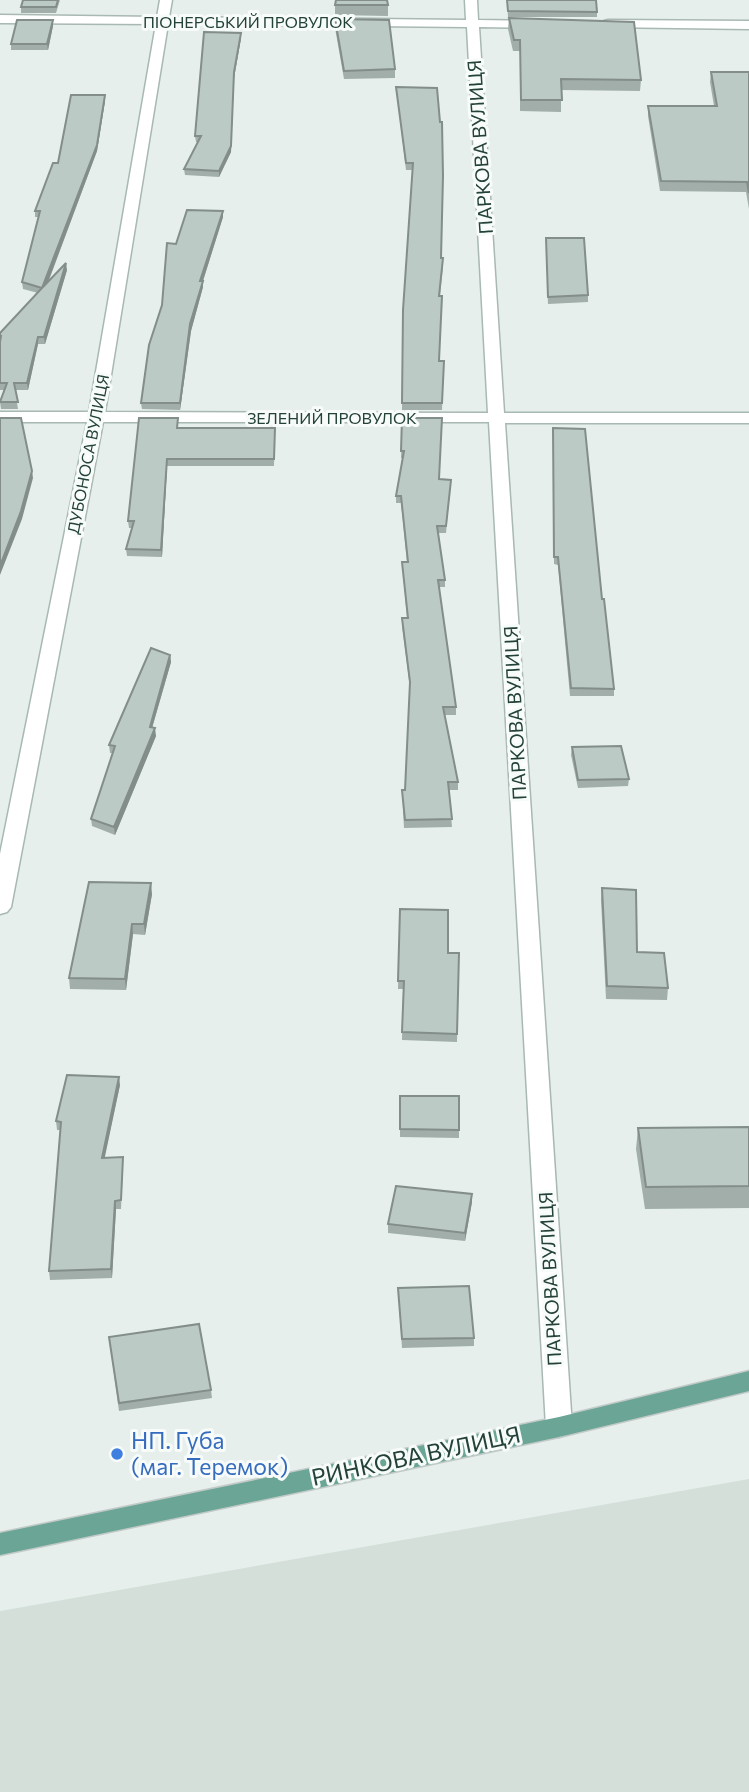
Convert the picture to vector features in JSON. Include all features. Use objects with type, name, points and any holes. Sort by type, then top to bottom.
[{"type":"main road","name":"РИНКОВА ВУЛИЦЯ","points":[[0,1544],[558,1427],[749,1381]]},
{"type":"street","name":"ДУБОНОСА ВУЛИЦЯ","points":[[0,907],[96,417],[166,0]]},
{"type":"street","name":"ПАРКОВА ВУЛИЦЯ","points":[[471,0],[558,1427]]},
{"type":"street","name":"ПІОНЕРСЬКИЙ ПРОВУЛОК","points":[[0,19],[555,24]]},
{"type":"street","points":[[597,24],[749,24]]},
{"type":"street","name":"ЗЕЛЕНИЙ ПРОВУЛОК","points":[[0,417],[749,418]]},
{"type":"shaded area","points":[[749,1479],[749,1792],[0,1792],[0,1611]]},
{"type":"building","points":[[23,0],[58,0],[56,7],[21,7]]},
{"type":"building","points":[[336,0],[387,0],[388,5],[335,5]]},
{"type":"building","points":[[507,0],[596,0],[597,12],[508,11]]},
{"type":"building","points":[[509,18],[634,22],[641,80],[561,79],[562,100],[521,100],[520,40],[514,40]]},
{"type":"building","points":[[335,19],[389,20],[395,69],[344,71]]},
{"type":"building","points":[[17,20],[53,20],[47,44],[11,44]]},
{"type":"building","points":[[204,32],[241,33],[234,72],[231,146],[219,171],[184,169],[201,136],[195,136]]},
{"type":"building","points":[[711,72],[749,72],[749,193],[747,182],[661,181],[648,106],[717,106]]},
{"type":"building","points":[[396,87],[437,88],[442,122],[443,258],[439,296],[442,296],[439,361],[444,361],[442,403],[402,403],[403,310],[413,163],[406,163]]},
{"type":"building","points":[[71,95],[105,95],[97,145],[42,288],[22,282],[40,211],[35,211],[53,163],[58,163]]},
{"type":"building","points":[[187,210],[223,211],[200,281],[203,281],[190,324],[180,403],[141,403],[149,345],[162,305],[167,243],[176,244]]},
{"type":"building","points":[[546,238],[584,238],[588,295],[548,297]]},
{"type":"building","points":[[66,263],[44,337],[38,337],[27,383],[14,383],[18,402],[0,402],[7,383],[0,383],[0,333]]},
{"type":"building","points":[[0,418],[21,418],[32,471],[21,511],[0,566]]},
{"type":"building","points":[[139,418],[178,418],[177,428],[275,428],[274,459],[167,459],[161,550],[126,549],[134,521],[128,521]]},
{"type":"building","points":[[402,418],[442,418],[439,479],[451,480],[446,526],[437,526],[445,580],[438,580],[456,707],[443,707],[458,782],[448,782],[452,819],[405,820],[402,790],[405,790],[410,682],[402,618],[408,618],[402,562],[408,562],[401,496],[396,496],[404,451],[401,451]]},
{"type":"building","points":[[553,428],[585,429],[614,689],[571,688],[558,557],[554,557]]},
{"type":"building","points":[[151,648],[170,655],[150,727],[155,728],[114,827],[91,819],[115,746],[109,745]]},
{"type":"building","points":[[621,746],[629,779],[578,780],[572,747]]},
{"type":"building","points":[[89,882],[151,883],[144,924],[132,924],[125,979],[69,978]]},
{"type":"building","points":[[602,888],[636,890],[637,952],[664,953],[668,988],[607,986]]},
{"type":"building","points":[[400,909],[448,910],[448,953],[459,953],[457,1034],[402,1032],[404,981],[398,981]]},
{"type":"building","points":[[67,1075],[119,1077],[102,1158],[123,1157],[121,1200],[115,1201],[111,1269],[49,1271],[61,1122],[56,1121]]},
{"type":"building","points":[[400,1096],[459,1096],[459,1130],[400,1129]]},
{"type":"building","points":[[749,1127],[749,1186],[646,1187],[638,1128]]},
{"type":"building","points":[[396,1186],[472,1194],[465,1233],[388,1224]]},
{"type":"building","points":[[469,1286],[474,1338],[402,1339],[398,1288]]},
{"type":"building","points":[[199,1324],[211,1390],[119,1403],[109,1337]]},
{"type":"place","name":"НП. Губа (маг. Теремок)","points":[[117,1454]]}]
